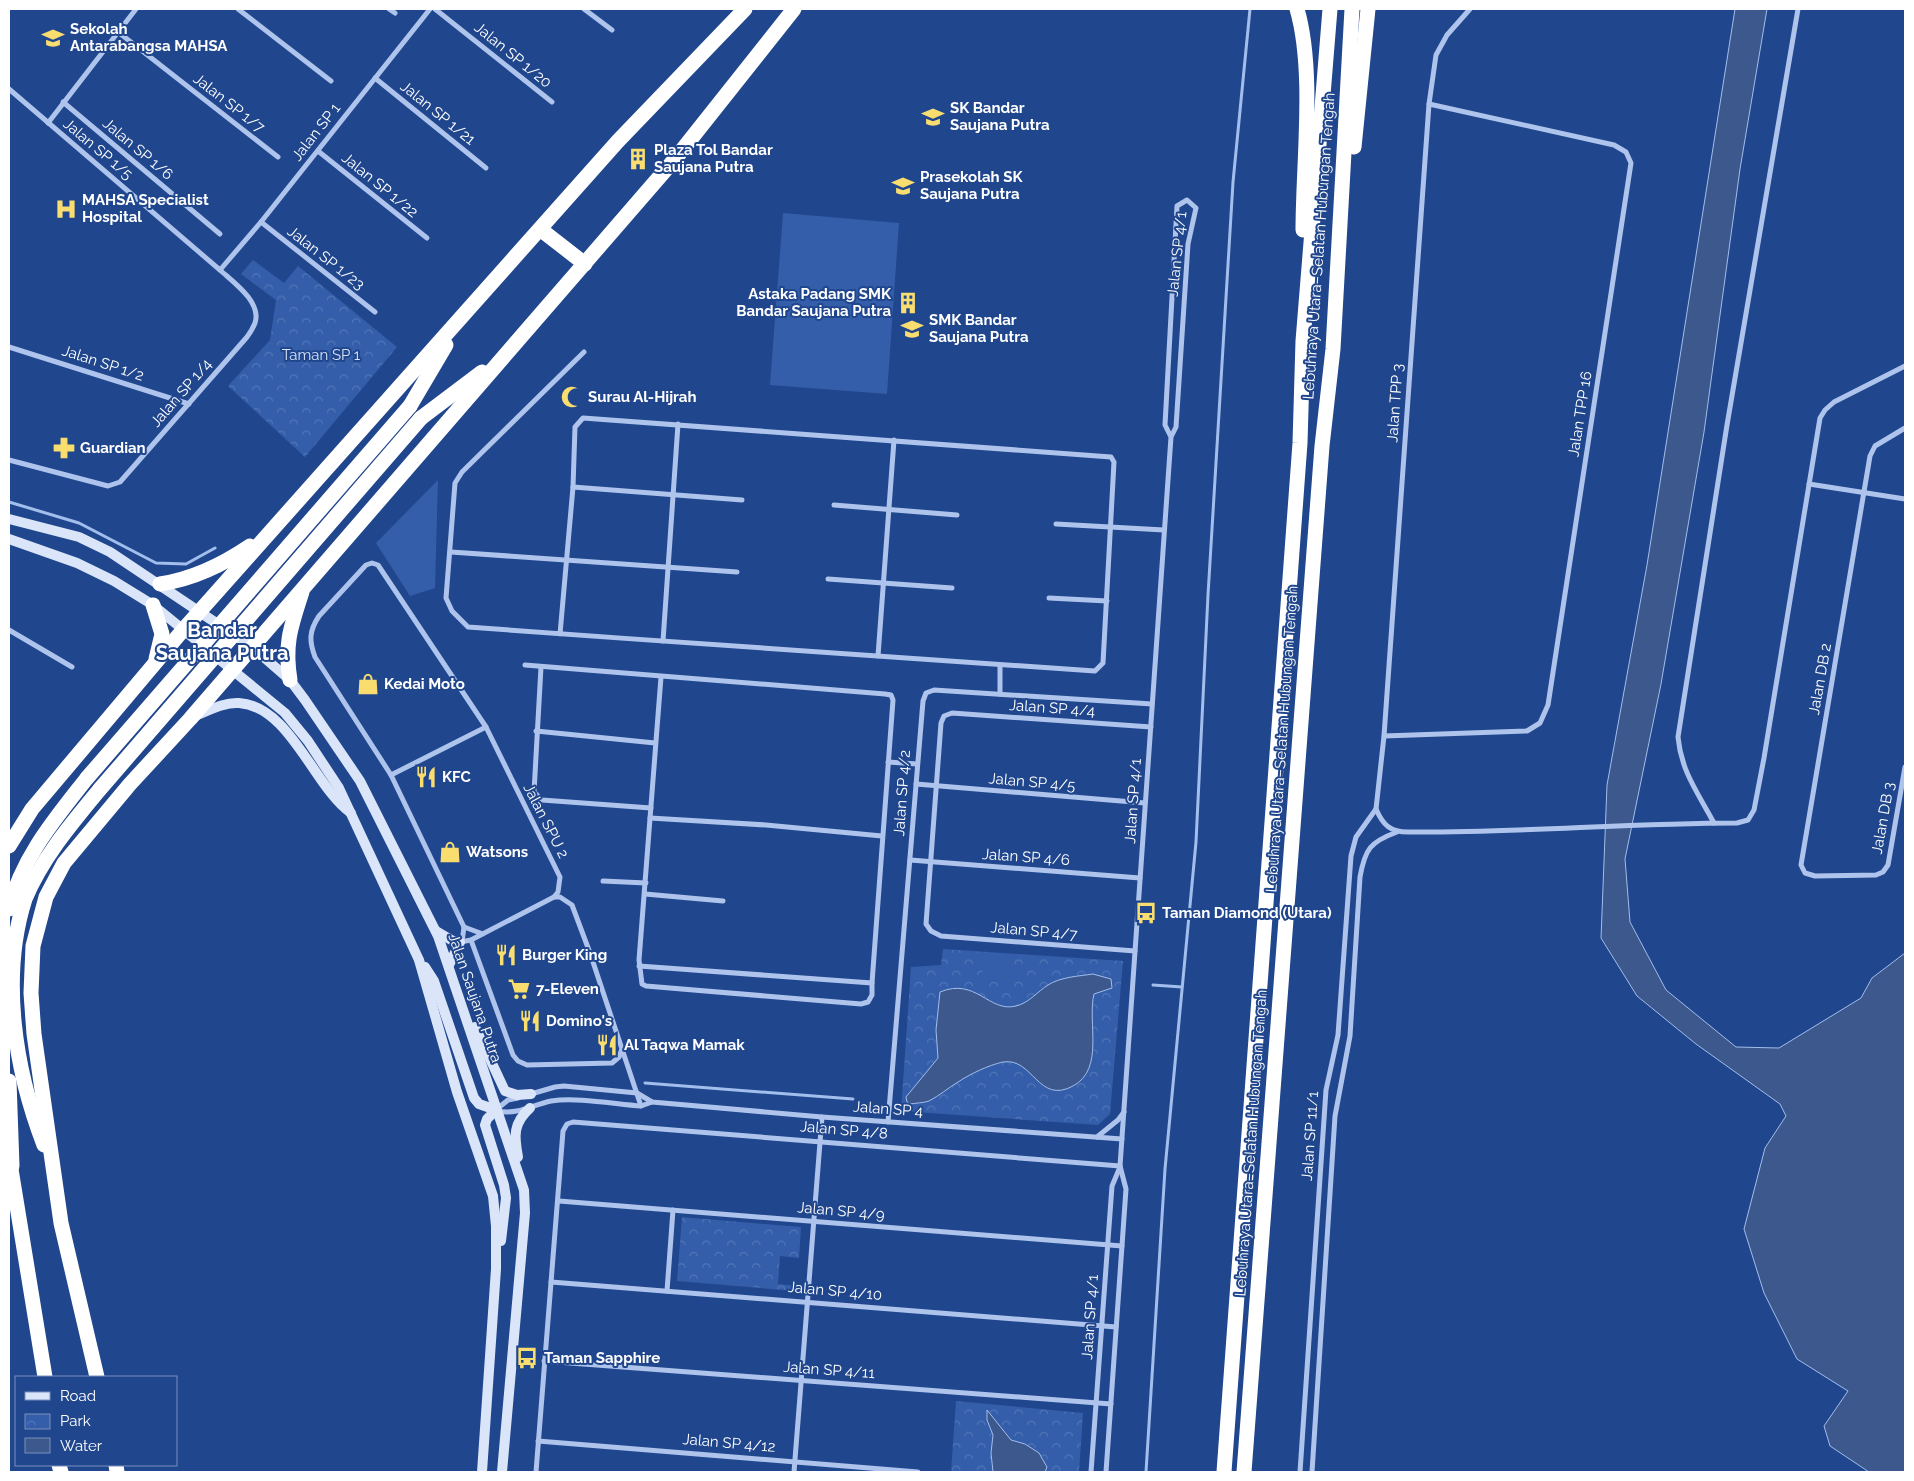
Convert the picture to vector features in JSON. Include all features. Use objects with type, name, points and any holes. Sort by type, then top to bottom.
[{"type":"highway","points":[[9,846],[32,809],[183,630],[270,531],[618,141],[745,9]]},
{"type":"highway","points":[[97,1376],[61,1223],[31,993],[33,946],[46,897],[64,863],[130,784],[190,719],[675,159],[794,9]]},
{"type":"highway","points":[[1297,9],[1304,42],[1306,96],[1303,180],[1303,341]]},
{"type":"highway","name":"Lebuhraya Utara–Selatan Hubungan Tengah","points":[[1224,1472],[1300,443],[1303,341],[1330,9]]},
{"type":"highway","name":"Lebuhraya Utara–Selatan Hubungan Tengah","points":[[1244,1472],[1322,446],[1333,349],[1352,9]]},
{"type":"highway","points":[[1333,349],[1368,9]]},
{"type":"highway","points":[[540,229],[585,264]]},
{"type":"highway","points":[[9,909],[25,863],[48,827],[87,778],[410,406],[464,315]]},
{"type":"highway","points":[[53,1169],[29,1107],[20,1071],[10,970],[16,933],[25,899],[59,840],[100,789],[421,418],[507,353]]},
{"type":"highway","points":[[160,584],[196,576],[233,558],[270,531]]},
{"type":"highway","points":[[290,680],[286,657],[287,646],[304,586]]},
{"type":"highway","points":[[153,605],[162,634],[155,663]]},
{"type":"highway","points":[[9,1081],[12,1172]]},
{"type":"highway","points":[[9,1157],[45,1376]]},
{"type":"main road","name":"Jalan Saujana Putra","points":[[9,520],[79,537],[110,552],[252,647],[290,680],[360,781],[435,930],[453,976],[525,1198],[502,1472]]},
{"type":"main road","points":[[9,539],[77,563],[114,581],[153,605],[285,713],[334,780],[352,814],[419,960],[457,1092],[493,1196],[496,1226],[496,1269],[482,1472]]},
{"type":"main road","points":[[190,719],[228,704],[239,703],[261,711],[284,729],[338,804],[352,814]]},
{"type":"main road","points":[[435,930],[453,941],[464,941]]},
{"type":"main road","points":[[449,966],[464,941]]},
{"type":"main road","points":[[419,960],[434,981],[474,1098],[479,1104],[496,1110],[487,1119],[485,1125],[504,1185],[506,1198],[496,1269]]},
{"type":"main road","points":[[453,976],[505,1091],[517,1096],[531,1094]]},
{"type":"main road","points":[[522,1184],[514,1136],[516,1125],[530,1108]]},
{"type":"street","points":[[48,123],[136,9]]},
{"type":"street","points":[[238,9],[331,82]]},
{"type":"street","points":[[390,9],[395,13]]},
{"type":"street","name":"Jalan SP 1","points":[[220,270],[261,222],[430,9]]},
{"type":"street","name":"Jalan SP 1/20","points":[[435,9],[552,102]]},
{"type":"street","points":[[584,9],[612,30]]},
{"type":"street","name":"Jalan TPP 3","points":[[1376,809],[1384,736],[1429,104],[1436,55],[1447,35],[1470,9]]},
{"type":"street","points":[[1714,823],[1688,778],[1680,758],[1678,737],[1727,425],[1798,9]]},
{"type":"street","name":"Jalan SP 1/7","points":[[118,32],[278,157]]},
{"type":"street","name":"Jalan SP 1/21","points":[[375,78],[486,168]]},
{"type":"street","name":"Jalan SP 1/5","points":[[9,90],[220,270],[244,293],[255,311]]},
{"type":"street","name":"Jalan SP 1/6","points":[[64,102],[220,234]]},
{"type":"street","name":"Jalan TPP 16","points":[[1384,736],[1527,731],[1540,723],[1548,705],[1631,164],[1626,152],[1614,146],[1429,104]]},
{"type":"street","name":"Jalan SP 1/22","points":[[318,151],[427,238]]},
{"type":"street","name":"Jalan SP 4/1","points":[[1091,1472],[1112,1186],[1120,1166],[1171,437],[1176,427],[1188,244],[1196,208],[1187,200],[1177,206],[1165,425],[1171,437]]},
{"type":"street","name":"Jalan SP 1/23","points":[[261,222],[375,312]]},
{"type":"street","name":"Jalan SP 1/4","points":[[9,460],[108,486],[120,482],[247,337],[255,322],[255,311]]},
{"type":"street","name":"Jalan SP 1/2","points":[[9,347],[188,404]]},
{"type":"street","points":[[560,634],[573,487],[575,427],[578,421],[583,418],[1111,457],[1114,462],[1103,663],[1100,668],[1095,670],[1000,665],[560,634],[468,627],[452,611],[446,598],[455,483],[458,477],[584,352]]},
{"type":"street","points":[[1376,809],[1383,824],[1397,832],[1479,833],[1557,827],[1737,823],[1748,820],[1754,810],[1820,418],[1825,410],[1834,402],[1905,366]]},
{"type":"street","points":[[664,641],[678,424]]},
{"type":"street","name":"Jalan DB 2","points":[[1883,872],[1876,875],[1815,876],[1805,873],[1801,865],[1866,492],[1870,456],[1875,446],[1905,428]]},
{"type":"street","points":[[878,656],[894,440]]},
{"type":"street","points":[[1809,484],[1905,499]]},
{"type":"street","points":[[573,487],[742,500]]},
{"type":"street","points":[[834,505],[957,515]]},
{"type":"street","points":[[1056,524],[1164,530]]},
{"type":"street","points":[[451,552],[668,569],[737,572]]},
{"type":"street","name":"Jalan SPU 2","points":[[392,775],[315,657],[310,645],[312,626],[319,616],[366,565],[372,562],[378,566],[411,613],[486,727],[560,877],[560,886],[554,897]]},
{"type":"street","points":[[828,579],[952,588]]},
{"type":"street","points":[[1049,598],[1107,601]]},
{"type":"street","points":[[9,630],[72,667]]},
{"type":"street","points":[[525,665],[891,695],[893,700],[872,995],[868,1002],[861,1004],[646,986],[640,980],[639,966],[661,677]]},
{"type":"street","points":[[1000,665],[1000,694]]},
{"type":"street","name":"Jalan SPU 2","points":[[541,667],[534,792],[537,798],[542,800],[651,808]]},
{"type":"street","name":"Jalan SP 4/2","points":[[888,1122],[917,764],[923,701],[926,693],[934,690],[1152,704]]},
{"type":"street","name":"Jalan SP 4/4","points":[[935,786],[941,723],[944,716],[952,713],[1151,727]]},
{"type":"street","points":[[486,727],[392,775],[464,927],[464,941],[513,1055],[518,1061],[527,1065],[612,1063],[619,1057],[622,1049]]},
{"type":"street","points":[[536,731],[656,743]]},
{"type":"street","points":[[888,762],[917,764]]},
{"type":"street","name":"Jalan DB 3","points":[[1883,872],[1888,865],[1905,767]]},
{"type":"street","name":"Jalan SP 4/5","points":[[916,784],[1145,803]]},
{"type":"street","points":[[930,862],[935,786]]},
{"type":"street","name":"Jalan SP 11/1","points":[[1300,1472],[1326,1090],[1338,1035],[1351,856],[1356,837],[1376,809]]},
{"type":"street","points":[[650,818],[766,825],[882,836]]},
{"type":"street","name":"Jalan SP 11/1","points":[[1312,1472],[1335,1116],[1350,1036],[1360,877],[1364,857],[1370,847],[1380,838],[1397,832]]},
{"type":"street","name":"Jalan SP 4/6","points":[[910,860],[1140,878]]},
{"type":"street","name":"Jalan SP 4/7","points":[[930,862],[926,924],[931,931],[941,936],[1135,952]]},
{"type":"street","points":[[603,881],[646,883]]},
{"type":"street","points":[[645,894],[723,901]]},
{"type":"street","points":[[464,941],[482,934],[554,897],[560,897],[572,905],[641,1106]]},
{"type":"street","points":[[464,927],[482,934]]},
{"type":"street","points":[[639,966],[872,983]]},
{"type":"street","name":"Jalan SP 4","points":[[496,1110],[508,1100],[554,1086],[564,1086],[636,1093],[652,1102],[822,1117],[1122,1139]]},
{"type":"street","name":"Jalan SP 4","points":[[496,1110],[511,1114],[551,1101],[565,1100],[641,1106],[652,1102]]},
{"type":"street","points":[[1096,1137],[1118,1120],[1124,1112]]},
{"type":"street","points":[[794,1472],[822,1117]]},
{"type":"street","name":"Jalan SP 4/8","points":[[559,1201],[563,1130],[567,1124],[573,1122],[1120,1166]]},
{"type":"street","name":"Jalan SP 4/1","points":[[1106,1472],[1126,1190],[1120,1166]]},
{"type":"street","points":[[536,1472],[544,1360],[559,1201]]},
{"type":"street","name":"Jalan SP 4/9","points":[[559,1201],[1122,1246]]},
{"type":"street","points":[[667,1290],[673,1210]]},
{"type":"street","name":"Jalan SP 4/10","points":[[551,1282],[1116,1327]]},
{"type":"street","name":"Jalan SP 4/11","points":[[544,1360],[1111,1404]]},
{"type":"street","name":"Jalan SP 4/12","points":[[538,1441],[918,1472]]},
{"type":"green space","points":[[783,213],[899,223],[887,394],[770,385]]},
{"type":"green space","name":"Taman SP 1","points":[[253,260],[284,283],[298,266],[397,347],[305,457],[228,386],[270,340],[276,300],[241,274]]},
{"type":"green space","points":[[438,480],[435,588],[410,596],[376,543]]},
{"type":"green space","points":[[943,949],[1123,961],[1110,1114],[1098,1125],[901,1111],[911,967],[941,965]]},
{"type":"green space","points":[[984,957],[1014,959],[1012,983],[982,980]]},
{"type":"green space","points":[[682,1217],[801,1227],[799,1258],[780,1256],[778,1284],[797,1286],[796,1291],[677,1281]]},
{"type":"green space","points":[[956,1401],[1083,1413],[1079,1472],[951,1472]]},
{"type":"water","points":[[1735,9],[1767,9],[1740,169],[1704,432],[1661,684],[1625,859],[1630,922],[1666,990],[1736,1047],[1779,1048],[1861,998],[1872,978],[1905,953],[1905,1472],[1869,1472],[1830,1446],[1824,1426],[1848,1391],[1797,1359],[1764,1293],[1744,1229],[1765,1148],[1786,1116],[1780,1104],[1696,1044],[1637,996],[1601,938],[1607,785],[1647,565]]},
{"type":"water","points":[[1093,974],[1111,979],[1112,988],[1094,994],[1092,1005],[1092,1057],[1089,1068],[1083,1078],[1073,1086],[1061,1090],[1052,1090],[1043,1085],[1022,1066],[1013,1062],[1003,1062],[968,1076],[929,1101],[910,1104],[907,1102],[906,1097],[938,1058],[936,1030],[940,992],[963,989],[998,1005],[1006,1007],[1016,1006],[1033,997],[1053,982],[1070,977]]},
{"type":"water","points":[[987,1410],[1011,1440],[1025,1444],[1039,1453],[1047,1467],[1045,1472],[993,1472],[991,1453],[993,1435],[987,1420]]},
{"type":"waterway","points":[[1146,1472],[1165,1169],[1196,842],[1208,595],[1233,182],[1250,9]]},
{"type":"waterway","points":[[9,502],[79,523],[156,563],[186,564],[215,548]]},
{"type":"waterway","points":[[1153,985],[1182,987]]},
{"type":"waterway","points":[[645,1083],[853,1099]]},
{"type":"place","name":"Sekolah Antarabangsa MAHSA","points":[[53,38]]},
{"type":"place","name":"SK Bandar Saujana Putra","points":[[933,117]]},
{"type":"place","name":"Plaza Tol Bandar Saujana Putra","points":[[638,159]]},
{"type":"place","name":"Prasekolah SK Saujana Putra","points":[[903,186]]},
{"type":"place","name":"MAHSA Specialist Hospital","points":[[66,209]]},
{"type":"place","name":"Astaka Padang SMK Bandar Saujana Putra","points":[[908,303]]},
{"type":"place","name":"SMK Bandar Saujana Putra","points":[[912,329]]},
{"type":"place","name":"Surau Al-Hijrah","points":[[572,397]]},
{"type":"place","name":"Guardian","points":[[64,448]]},
{"type":"place","name":"Kedai Moto","points":[[368,684]]},
{"type":"place","name":"KFC","points":[[426,777]]},
{"type":"place","name":"Watsons","points":[[450,852]]},
{"type":"place","name":"Taman Diamond (Utara)","points":[[1146,913]]},
{"type":"place","name":"Burger King","points":[[506,955]]},
{"type":"place","name":"7-Eleven","points":[[519,989]]},
{"type":"place","name":"Domino's","points":[[530,1021]]},
{"type":"place","name":"Al Taqwa Mamak","points":[[607,1045]]},
{"type":"place","name":"Taman Sapphire","points":[[527,1358]]},
{"type":"district","name":"Bandar Saujana Putra","points":[[222,642]]}]
